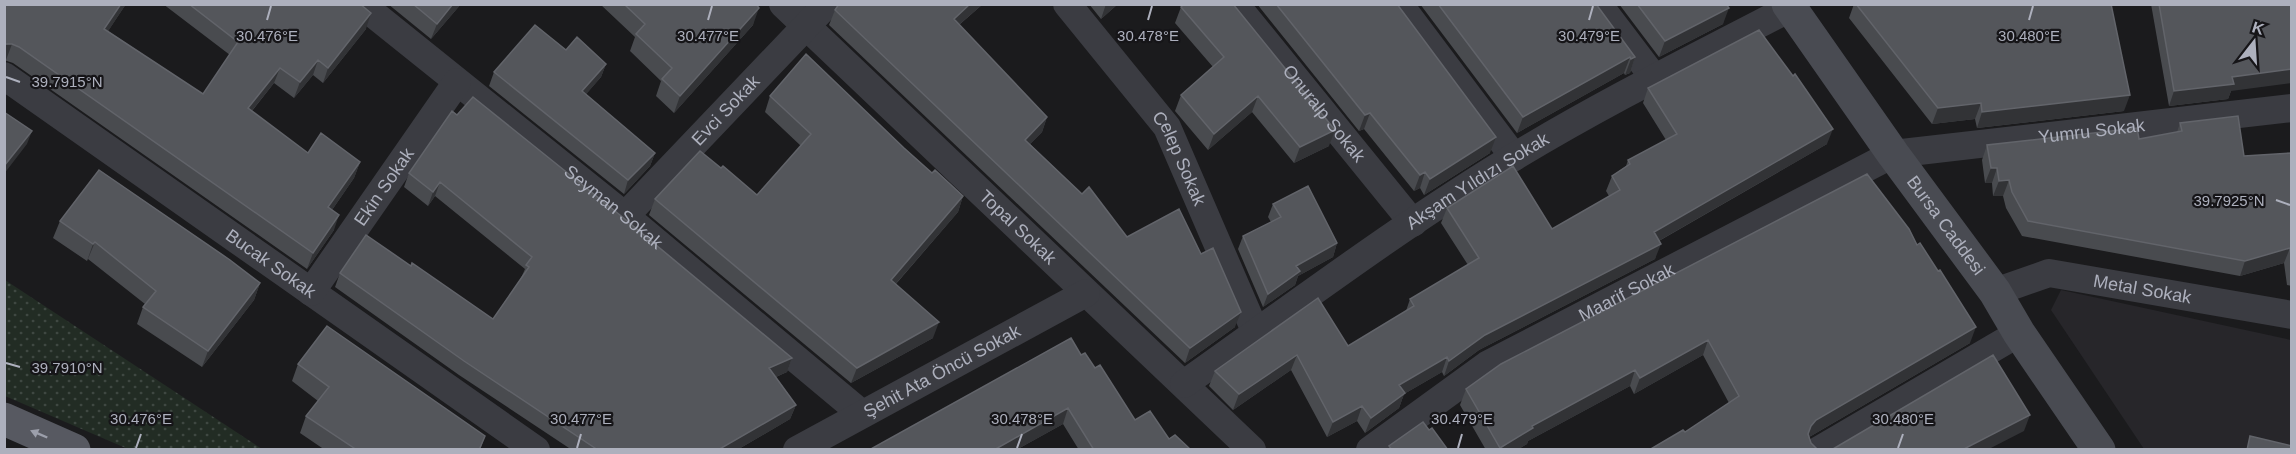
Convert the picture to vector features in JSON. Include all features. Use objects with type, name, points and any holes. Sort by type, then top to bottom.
[{"type":"main road","name":"Bursa Caddesi","points":[[1789,6],[1893,154],[1995,292],[2019,333],[2099,450]]},
{"type":"main road","points":[[4,419],[74,450]]},
{"type":"street","name":"Seyman Sokak","points":[[361,4],[625,216],[862,414]]},
{"type":"street","name":"Topal Sokak","points":[[783,4],[1252,450]]},
{"type":"street","name":"Evci Sokak","points":[[625,216],[827,4]]},
{"type":"street","name":"Celep Sokak","points":[[1067,4],[1167,127],[1256,333]]},
{"type":"street","name":"Onuralp Sokak","points":[[1234,4],[1413,222]]},
{"type":"street","points":[[1399,4],[1514,156]]},
{"type":"street","points":[[1598,4],[1655,79]]},
{"type":"street","name":"Akşam Yıldızı Sokak","points":[[1184,384],[1413,222],[1514,156],[1789,6]]},
{"type":"street","name":"Bucak Sokak","points":[[4,76],[536,450]]},
{"type":"street","name":"Ekin Sokak","points":[[311,292],[457,82]]},
{"type":"street","name":"Yumru Sokak","points":[[1893,154],[2292,108]]},
{"type":"street","name":"Maarif Sokak","points":[[1370,450],[1487,364],[1893,154]]},
{"type":"street","name":"Metal Sokak","points":[[1995,292],[2049,273],[2292,315]]},
{"type":"street","name":"Şehit Ata Öncü Sokak","points":[[797,450],[1086,293]]},
{"type":"street","points":[[1819,450],[2019,333]]},
{"type":"shaded area","points":[[4,280],[262,449],[128,449],[5,396]]},
{"type":"shaded area","points":[[2061,290],[2291,340],[2291,449],[2144,449],[2051,310]]},
{"type":"building","points":[[4,4],[121,4],[104,29],[203,94],[238,42],[189,4],[360,4],[371,13],[328,68],[318,60],[300,82],[280,68],[248,108],[308,153],[321,133],[360,162],[328,207],[339,215],[313,253],[19,47],[4,44]]},
{"type":"building","points":[[413,4],[453,4],[437,24]]},
{"type":"building","points":[[624,4],[756,4],[759,8],[680,96],[662,79],[672,68],[636,34],[645,24]]},
{"type":"building","points":[[839,4],[970,4],[954,19],[1047,117],[1025,140],[1082,194],[1089,187],[1127,237],[1179,209],[1201,254],[1213,248],[1241,312],[1190,348],[835,10]]},
{"type":"building","points":[[1184,4],[1233,4],[1335,130],[1300,147],[1258,96],[1214,134],[1181,95],[1224,57],[1181,7]]},
{"type":"building","points":[[1276,4],[1397,4],[1496,137],[1430,179],[1425,172],[1420,175],[1370,113],[1365,115]]},
{"type":"building","points":[[1438,4],[1596,4],[1635,57],[1631,59],[1630,57],[1523,117]]},
{"type":"building","points":[[1637,4],[1726,4],[1729,8],[1665,41]]},
{"type":"building","points":[[1856,4],[2111,4],[2130,95],[1982,112],[1981,103],[1938,108]]},
{"type":"building","points":[[2159,4],[2292,4],[2292,69],[2232,77],[2234,84],[2174,91]]},
{"type":"building","points":[[535,25],[566,50],[577,37],[606,64],[582,91],[655,153],[628,180],[494,72]]},
{"type":"building","points":[[1759,30],[1793,76],[1795,74],[1833,129],[1654,232],[1661,244],[1485,335],[1449,361],[1447,357],[1399,385],[1405,393],[1371,418],[1362,406],[1333,422],[1297,355],[1239,394],[1215,371],[1318,298],[1348,346],[1414,306],[1410,299],[1479,258],[1447,208],[1513,166],[1552,229],[1620,190],[1612,176],[1630,164],[1628,160],[1677,134],[1648,88]]},
{"type":"building","points":[[806,54],[904,148],[932,173],[935,170],[963,196],[891,280],[939,322],[857,368],[655,199],[700,151],[721,168],[723,166],[757,195],[811,134],[770,96]]},
{"type":"building","points":[[473,97],[792,358],[769,368],[796,405],[718,450],[598,450],[464,361],[340,273],[366,235],[411,266],[412,263],[493,319],[529,267],[526,265],[532,257],[440,182],[433,192],[409,173],[452,111],[457,115]]},
{"type":"building","points":[[4,112],[32,131],[4,166]]},
{"type":"building","points":[[2238,116],[2244,156],[2292,153],[2292,263],[2290,248],[2245,261],[2028,221],[2012,192],[2009,180],[1999,181],[1997,168],[1991,168],[1987,145],[2137,128],[2139,139],[2182,131],[2180,123]]},
{"type":"building","points":[[99,170],[260,283],[208,351],[143,307],[156,291],[95,242],[93,244],[60,221]]},
{"type":"building","points":[[1867,174],[1909,229],[1917,245],[1920,243],[1938,271],[1940,270],[1976,327],[1816,420],[1808,434],[1811,443],[1818,450],[1649,450],[1683,430],[1685,432],[1739,396],[1708,340],[1640,378],[1635,370],[1532,426],[1533,428],[1500,448],[1466,389],[1501,364]]},
{"type":"building","points":[[1308,186],[1337,243],[1296,266],[1300,271],[1268,294],[1243,236],[1281,217],[1273,204]]},
{"type":"building","points":[[327,326],[485,436],[479,450],[357,450],[306,416],[329,387],[298,364]]},
{"type":"building","points":[[1071,338],[1081,355],[1085,353],[1095,368],[1100,365],[1135,420],[1150,411],[1169,439],[1175,435],[1191,450],[1094,450],[1068,408],[994,450],[869,450]]},
{"type":"building","points":[[1993,355],[2030,415],[1962,450],[1830,450],[1833,449]]},
{"type":"building","points":[[1423,422],[1429,430],[1432,428],[1448,450],[1392,450],[1389,446]]},
{"type":"building","points":[[2250,436],[2292,446],[2292,450],[2247,450]]}]
